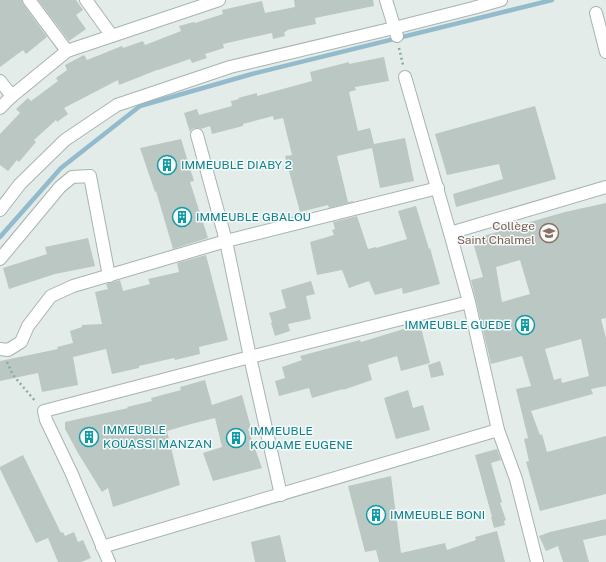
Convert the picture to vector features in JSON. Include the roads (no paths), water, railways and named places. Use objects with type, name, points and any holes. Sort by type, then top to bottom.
[{"type":"street","points":[[29,0],[67,51]]},
{"type":"street","points":[[86,0],[112,36]]},
{"type":"street","points":[[0,108],[12,96],[67,51],[219,0]]},
{"type":"street","points":[[386,0],[395,32]]},
{"type":"street","points":[[0,210],[20,184],[65,140],[117,105],[230,67],[395,32],[501,0]]},
{"type":"street","points":[[596,13],[606,52]]},
{"type":"street","points":[[405,76],[438,188],[469,302],[498,430],[516,479],[537,562]]},
{"type":"street","points":[[0,81],[12,96]]},
{"type":"street","points":[[196,136],[226,241],[281,494]]},
{"type":"street","points":[[0,259],[60,187],[72,177],[90,176],[109,276]]},
{"type":"street","points":[[450,233],[606,187]]},
{"type":"street","points":[[3,354],[21,342],[28,326],[51,296],[73,286],[226,241],[438,188]]},
{"type":"street","points":[[109,562],[71,472],[46,420],[44,411],[469,302]]},
{"type":"street","points":[[102,547],[498,430]]},
{"type":"waterway","points":[[0,237],[61,168],[140,106],[252,74],[552,0]]},
{"type":"place","name":"IMMEUBLE DIABY 2","points":[[167,165]]},
{"type":"place","name":"IMMEUBLE GBALOU","points":[[182,217]]},
{"type":"place","name":"Collège Saint Chalmel","points":[[549,233]]},
{"type":"place","name":"IMMEUBLE GUEDE","points":[[525,325]]},
{"type":"place","name":"IMMEUBLE KOUASSI MANZAN","points":[[89,437]]},
{"type":"place","name":"IMMEUBLE KOUAME EUGENE","points":[[236,438]]},
{"type":"place","name":"IMMEUBLE BONI","points":[[376,515]]}]
